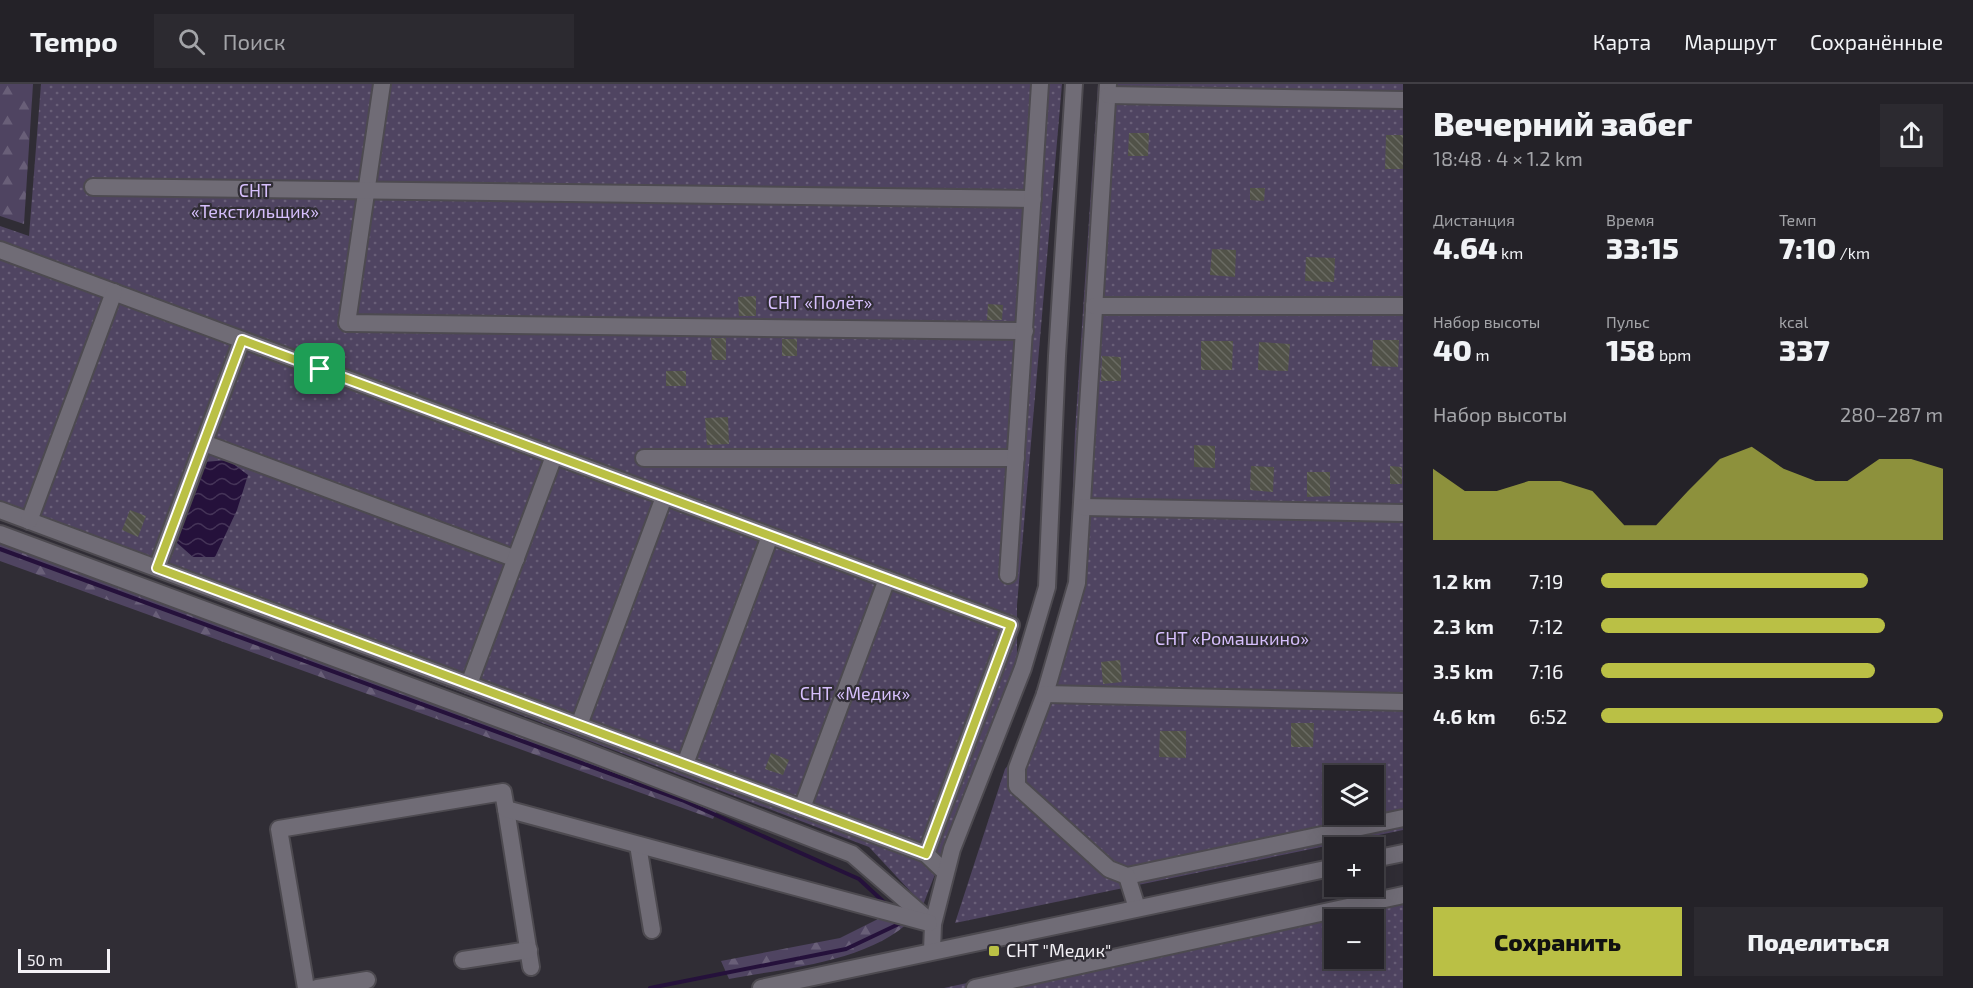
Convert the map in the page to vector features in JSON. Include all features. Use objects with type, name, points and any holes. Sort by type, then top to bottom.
[{"type":"street","points":[[382,84],[348,322],[1025,331]]},
{"type":"street","points":[[1008,575],[1040,84]]},
{"type":"street","points":[[932,951],[933,924],[945,872],[1023,668],[1047,587],[1058,344],[1074,84]]},
{"type":"street","points":[[1403,100],[1108,90],[1077,583],[1045,694],[1017,768],[1017,786],[1109,869],[1127,876],[1403,818]]},
{"type":"street","points":[[93,187],[1033,199]]},
{"type":"street","points":[[0,250],[1011,625],[926,854]]},
{"type":"street","points":[[29,521],[114,292]]},
{"type":"street","points":[[1094,306],[1403,306]]},
{"type":"street","points":[[157,568],[242,340]]},
{"type":"street","points":[[204,443],[516,559]]},
{"type":"street","points":[[469,684],[554,456]]},
{"type":"street","points":[[644,458],[1016,458]]},
{"type":"street","points":[[579,725],[664,497]]},
{"type":"street","points":[[1083,507],[1403,513]]},
{"type":"street","points":[[0,510],[926,854],[945,872]]},
{"type":"street","points":[[0,534],[561,742],[852,854],[933,924]]},
{"type":"street","points":[[685,764],[770,536]]},
{"type":"street","points":[[802,808],[887,579]]},
{"type":"street","points":[[1045,694],[1403,702]]},
{"type":"street","points":[[306,988],[279,829],[502,792],[530,959],[463,960]]},
{"type":"street","points":[[506,809],[933,924]]},
{"type":"street","points":[[638,845],[652,930]]},
{"type":"street","points":[[1384,857],[1403,853]]},
{"type":"street","points":[[761,988],[1324,869]]},
{"type":"street","points":[[1127,876],[1137,908]]},
{"type":"street","points":[[975,988],[1403,895]]},
{"type":"street","points":[[317,988],[367,980]]},
{"type":"green space","points":[[0,84],[33,84],[24,224],[0,216]]},
{"type":"green space","points":[[41,84],[1062,84],[1017,605],[1017,665],[923,905],[869,847],[0,517],[0,226],[29,236]]},
{"type":"green space","name":"СНТ «Ромашкино»","points":[[1098,84],[1403,84],[1403,830],[1369,837],[1324,837],[1324,846],[955,923],[1005,769],[1019,752],[1069,586],[1075,432]]},
{"type":"green space","points":[[0,543],[718,808],[713,819],[0,561]]},
{"type":"green space","points":[[1403,888],[1403,988],[944,988],[1362,897],[1384,897],[1384,892]]},
{"type":"green space","points":[[896,910],[913,918],[895,933],[875,945],[827,961],[729,979],[721,961],[840,938]]},
{"type":"water","points":[[228,460],[248,475],[237,510],[215,557],[193,557],[176,542],[204,462]]},
{"type":"building","points":[[1129,133],[1149,133],[1148,156],[1128,156]]},
{"type":"building","points":[[1386,135],[1403,135],[1403,169],[1385,169]]},
{"type":"building","points":[[1250,188],[1265,188],[1264,201],[1250,200]]},
{"type":"building","points":[[1212,249],[1236,250],[1235,277],[1210,275]]},
{"type":"building","points":[[1306,257],[1335,258],[1334,282],[1305,281]]},
{"type":"building","points":[[756,296],[756,316],[739,316],[738,297]]},
{"type":"building","points":[[988,304],[1003,305],[1002,320],[987,320]]},
{"type":"building","points":[[711,338],[726,338],[726,360],[712,360]]},
{"type":"building","points":[[782,339],[797,339],[797,356],[782,356]]},
{"type":"building","points":[[1373,340],[1399,340],[1398,367],[1372,366]]},
{"type":"building","points":[[1201,341],[1233,341],[1232,370],[1201,370]]},
{"type":"building","points":[[1259,342],[1290,344],[1288,371],[1258,370]]},
{"type":"building","points":[[1102,356],[1121,357],[1121,381],[1101,381]]},
{"type":"building","points":[[666,371],[686,371],[686,386],[666,386]]},
{"type":"building","points":[[728,417],[729,444],[707,445],[705,418]]},
{"type":"building","points":[[1194,445],[1215,446],[1215,468],[1194,467]]},
{"type":"building","points":[[1251,466],[1274,467],[1273,492],[1250,490]]},
{"type":"building","points":[[1390,466],[1402,467],[1402,484],[1390,484]]},
{"type":"building","points":[[1307,472],[1330,472],[1330,496],[1307,497]]},
{"type":"building","points":[[130,510],[146,516],[138,537],[122,530]]},
{"type":"building","points":[[1120,660],[1122,682],[1103,684],[1101,662]]},
{"type":"building","points":[[1291,723],[1314,723],[1313,747],[1291,747]]},
{"type":"building","points":[[1160,731],[1186,731],[1186,758],[1159,757]]},
{"type":"building","points":[[771,753],[789,760],[783,775],[765,769]]},
{"type":"waterway","points":[[0,549],[682,800],[859,879],[887,905]]},
{"type":"waterway","points":[[650,988],[846,949],[903,922]]},
{"type":"place","name":"СНТ \"Медик\"","points":[[994,951]]},
{"type":"route","points":[[242,340],[320,369],[1011,625],[926,854],[157,568],[242,340]]},
{"type":"park label","name":"СНТ «Текстильщик»","points":[[255,201]]},
{"type":"park label","name":"СНТ «Полёт»","points":[[820,303]]},
{"type":"park label","name":"СНТ «Медик»","points":[[855,694]]}]
